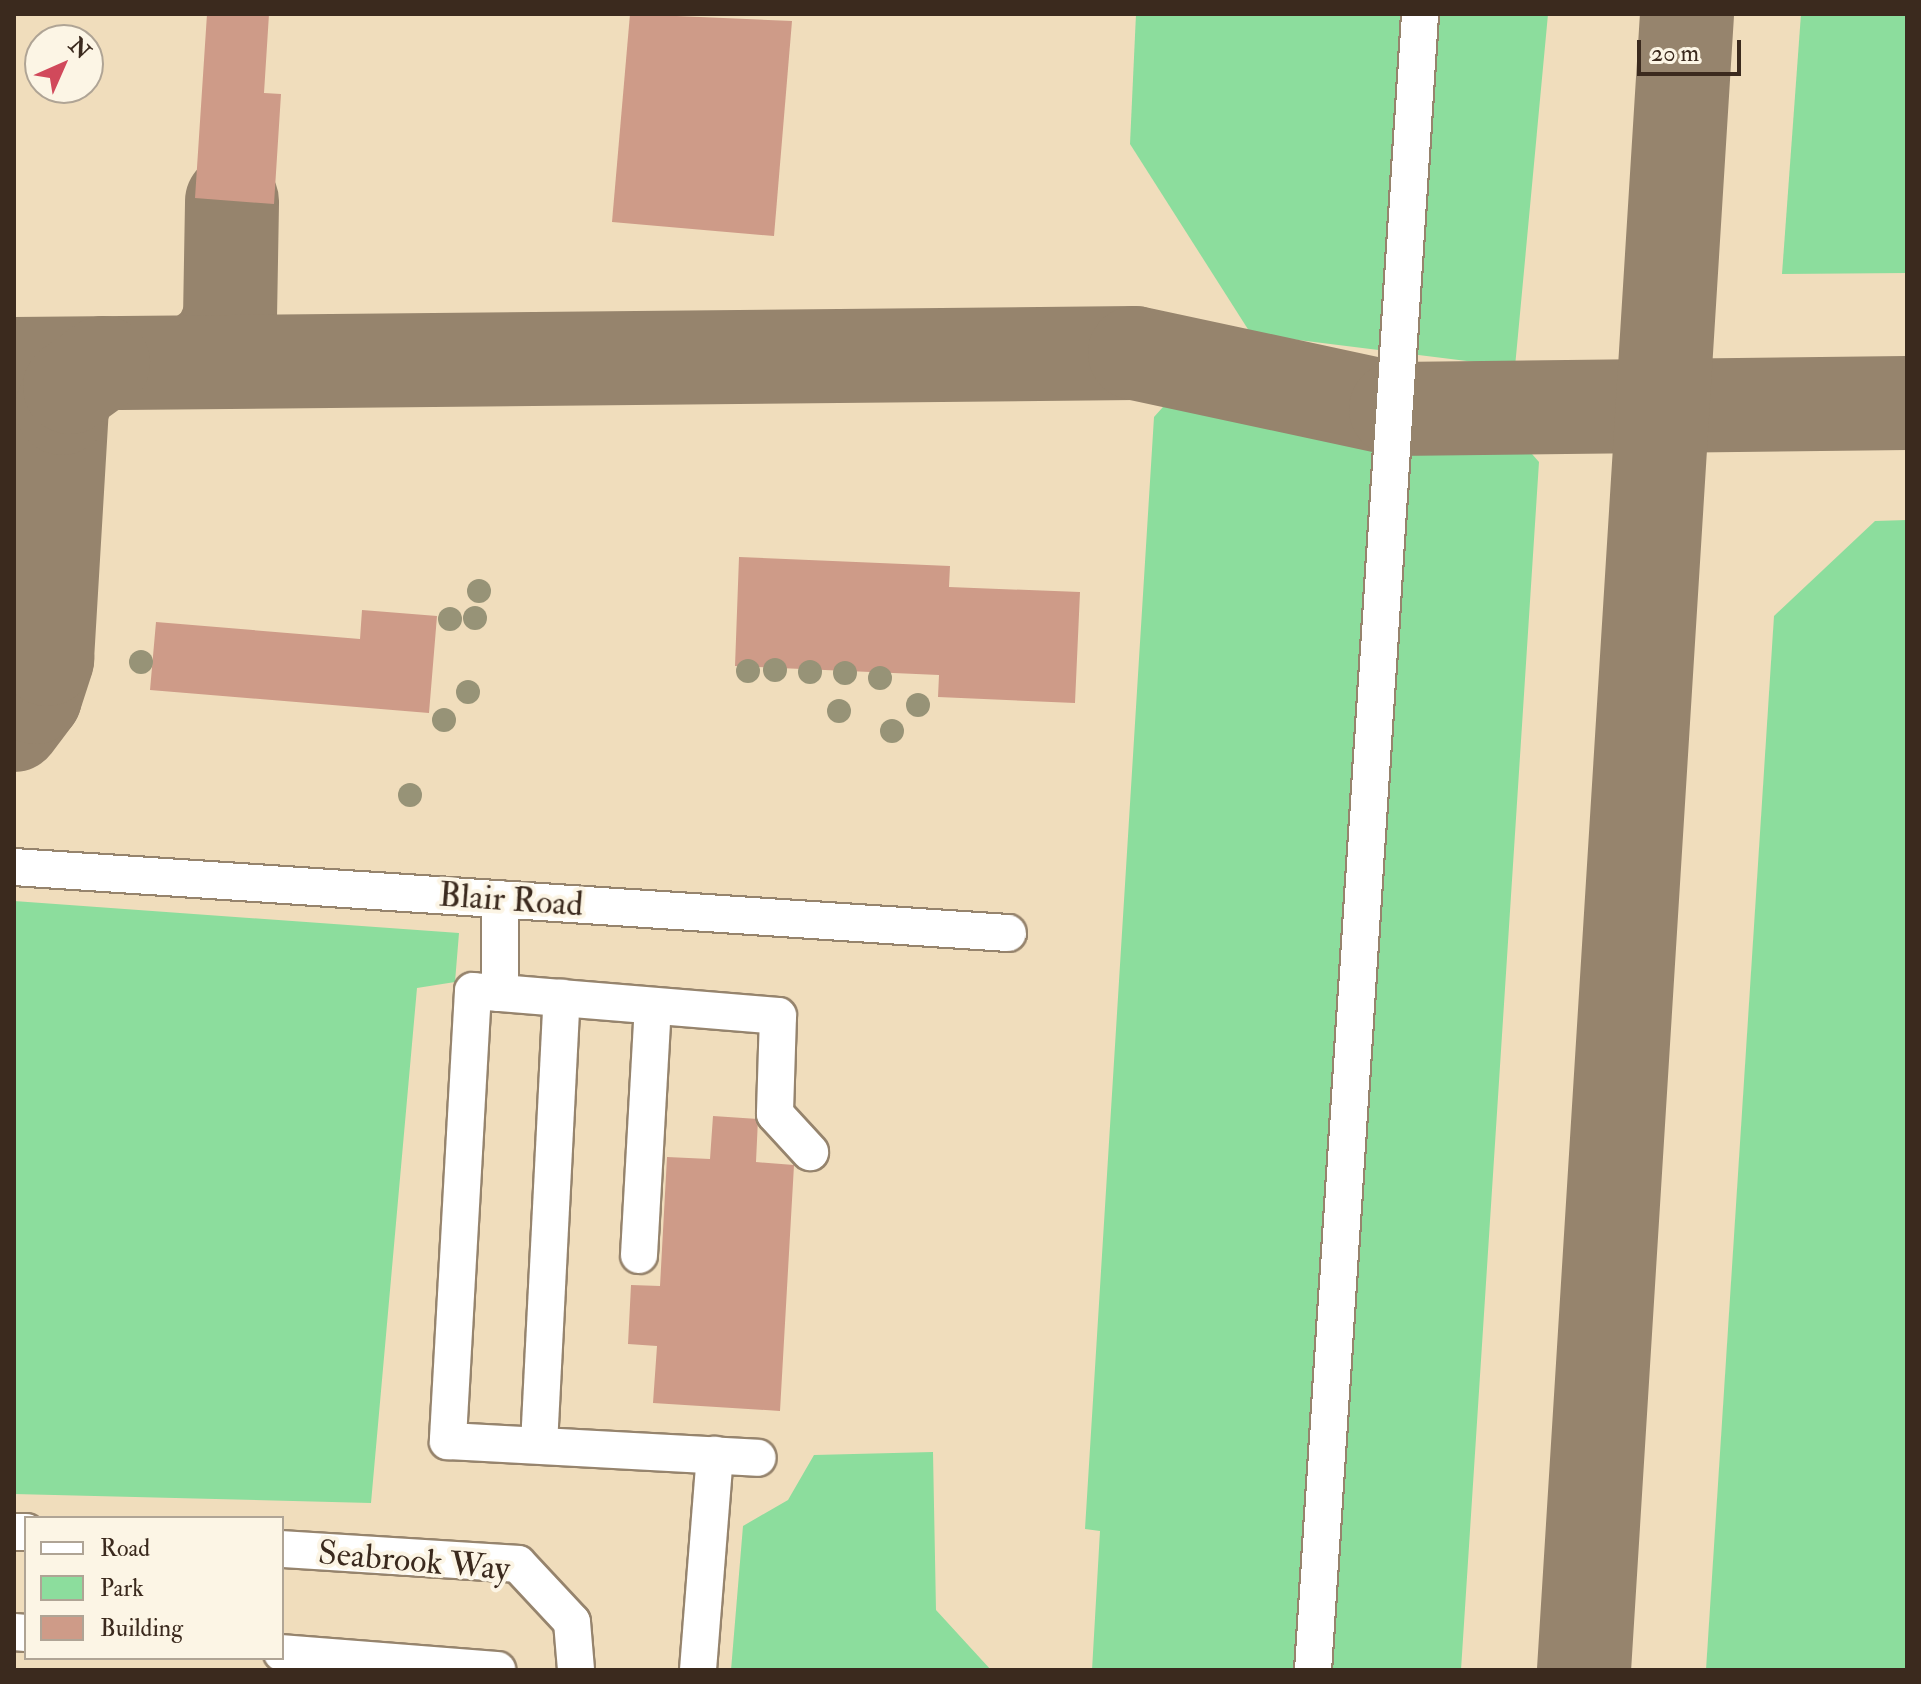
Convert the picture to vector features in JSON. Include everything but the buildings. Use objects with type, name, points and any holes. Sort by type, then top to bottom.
[{"type":"street","points":[[1313,1670],[1420,14]]},
{"type":"street","name":"Blair Road","points":[[14,867],[1008,933]]},
{"type":"street","points":[[500,899],[500,993]]},
{"type":"street","points":[[758,1458],[448,1441],[473,991],[778,1016],[775,1114],[810,1152]]},
{"type":"street","points":[[539,1445],[562,998]]},
{"type":"street","points":[[639,1255],[653,1006]]},
{"type":"street","points":[[698,1670],[715,1455]]},
{"type":"street","name":"Seabrook Way","points":[[284,1549],[518,1564],[572,1622],[576,1670]]},
{"type":"street","points":[[284,1653],[497,1670]]},
{"type":"green space","points":[[1136,14],[1548,14],[1515,367],[1251,334],[1130,144]]},
{"type":"green space","points":[[1801,14],[1907,14],[1907,273],[1782,274]]},
{"type":"green space","points":[[1171,398],[1373,447],[1525,446],[1539,462],[1461,1670],[1092,1670],[1100,1531],[1085,1529],[1154,417]]},
{"type":"green space","points":[[1907,520],[1907,1670],[1706,1670],[1774,616],[1875,521]]},
{"type":"green space","points":[[14,901],[459,933],[455,982],[417,988],[371,1503],[14,1494]]},
{"type":"green space","points":[[933,1452],[936,1610],[991,1670],[731,1670],[743,1526],[788,1500],[814,1455]]},
{"type":"taxiway","points":[[1584,1670],[1687,14]]},
{"type":"taxiway","points":[[194,362],[219,343],[230,318],[232,201]]},
{"type":"taxiway","points":[[14,364],[1135,353],[1396,409],[1907,403]]},
{"type":"taxiway","points":[[14,725],[35,697],[47,659],[62,408],[70,387],[103,363]]}]
